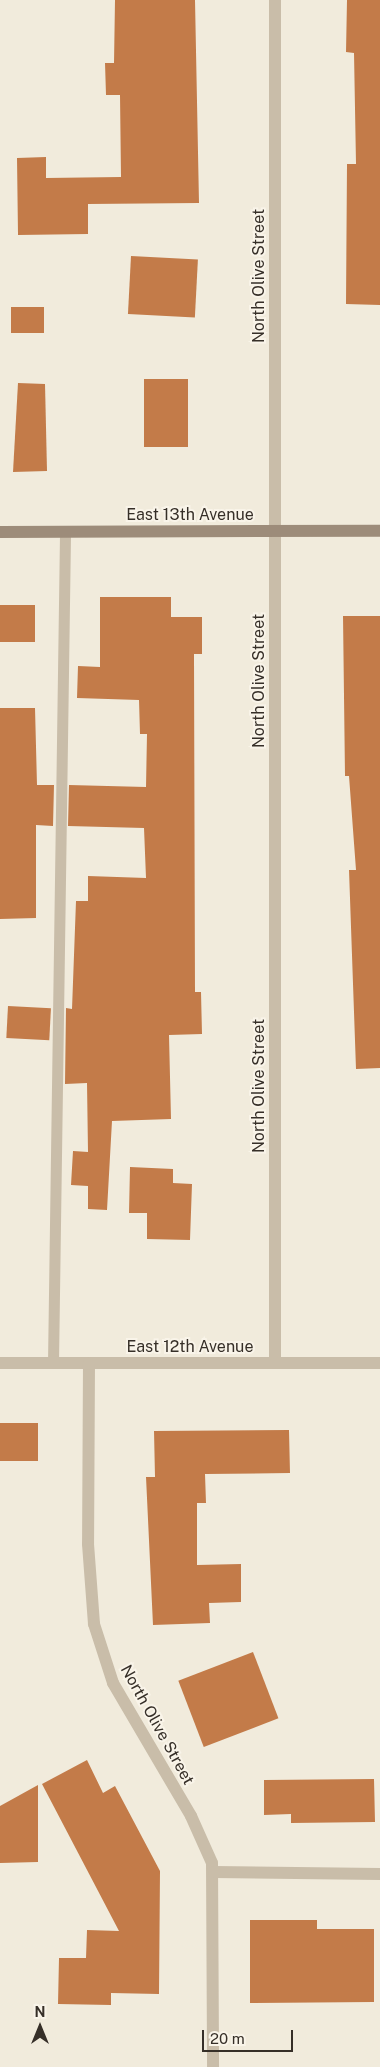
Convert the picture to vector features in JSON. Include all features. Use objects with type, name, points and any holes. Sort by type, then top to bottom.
[{"type":"main road","name":"East 13th Avenue","points":[[0,532],[380,531]]},
{"type":"street","name":"North Olive Street","points":[[274,0],[275,1363]]},
{"type":"street","name":"East 12th Avenue","points":[[0,1363],[380,1362]]},
{"type":"street","name":"North Olive Street","points":[[89,1363],[89,1570],[98,1644],[122,1699],[201,1835],[214,1872],[212,2067]]},
{"type":"street","points":[[214,1872],[380,1874]]},
{"type":"lane","points":[[52,1363],[65,532]]},
{"type":"building","points":[[115,0],[195,0],[199,203],[88,204],[88,234],[18,235],[17,158],[46,157],[46,178],[121,177],[120,95],[106,95],[105,63],[114,63]]},
{"type":"building","points":[[347,0],[380,0],[380,305],[346,304],[347,164],[356,164],[354,53],[346,52]]},
{"type":"building","points":[[131,256],[198,260],[195,317],[128,314]]},
{"type":"building","points":[[11,307],[44,307],[44,333],[11,333]]},
{"type":"building","points":[[144,379],[188,379],[188,447],[144,447]]},
{"type":"building","points":[[18,383],[45,384],[47,471],[13,472]]},
{"type":"building","points":[[100,597],[171,597],[171,617],[202,617],[202,654],[194,654],[195,992],[201,992],[202,1034],[169,1035],[171,1119],[112,1121],[107,1210],[88,1209],[88,1186],[71,1185],[73,1151],[88,1152],[87,1083],[65,1084],[66,1008],[72,1009],[76,901],[88,901],[88,876],[146,878],[144,828],[68,826],[69,785],[146,787],[147,734],[140,734],[139,700],[77,698],[78,666],[100,667]]},
{"type":"building","points":[[0,605],[35,605],[35,642],[0,642]]},
{"type":"building","points":[[343,616],[380,616],[380,1068],[356,1069],[349,870],[356,870],[349,776],[345,776]]},
{"type":"building","points":[[0,708],[35,708],[37,785],[54,785],[53,826],[36,825],[36,918],[0,919]]},
{"type":"building","points":[[8,1006],[51,1008],[49,1040],[6,1038]]},
{"type":"building","points":[[130,1167],[173,1169],[173,1183],[192,1184],[190,1240],[147,1239],[147,1213],[129,1213]]},
{"type":"building","points":[[0,1423],[38,1423],[38,1461],[0,1461]]},
{"type":"building","points":[[289,1430],[290,1473],[205,1474],[206,1503],[197,1503],[197,1565],[241,1564],[241,1602],[209,1603],[210,1623],[153,1625],[146,1477],[155,1477],[154,1431]]},
{"type":"building","points":[[253,1652],[278,1718],[204,1747],[178,1681]]},
{"type":"building","points":[[87,1760],[103,1793],[115,1786],[160,1871],[159,1994],[111,1993],[111,2005],[58,2004],[59,1958],[86,1958],[87,1930],[119,1931],[42,1784]]},
{"type":"building","points":[[374,1779],[375,1822],[291,1823],[291,1814],[264,1815],[264,1780]]},
{"type":"building","points":[[38,1785],[38,1862],[0,1863],[0,1806]]},
{"type":"building","points":[[250,1920],[317,1920],[317,1929],[374,1929],[374,2002],[250,2003]]}]
